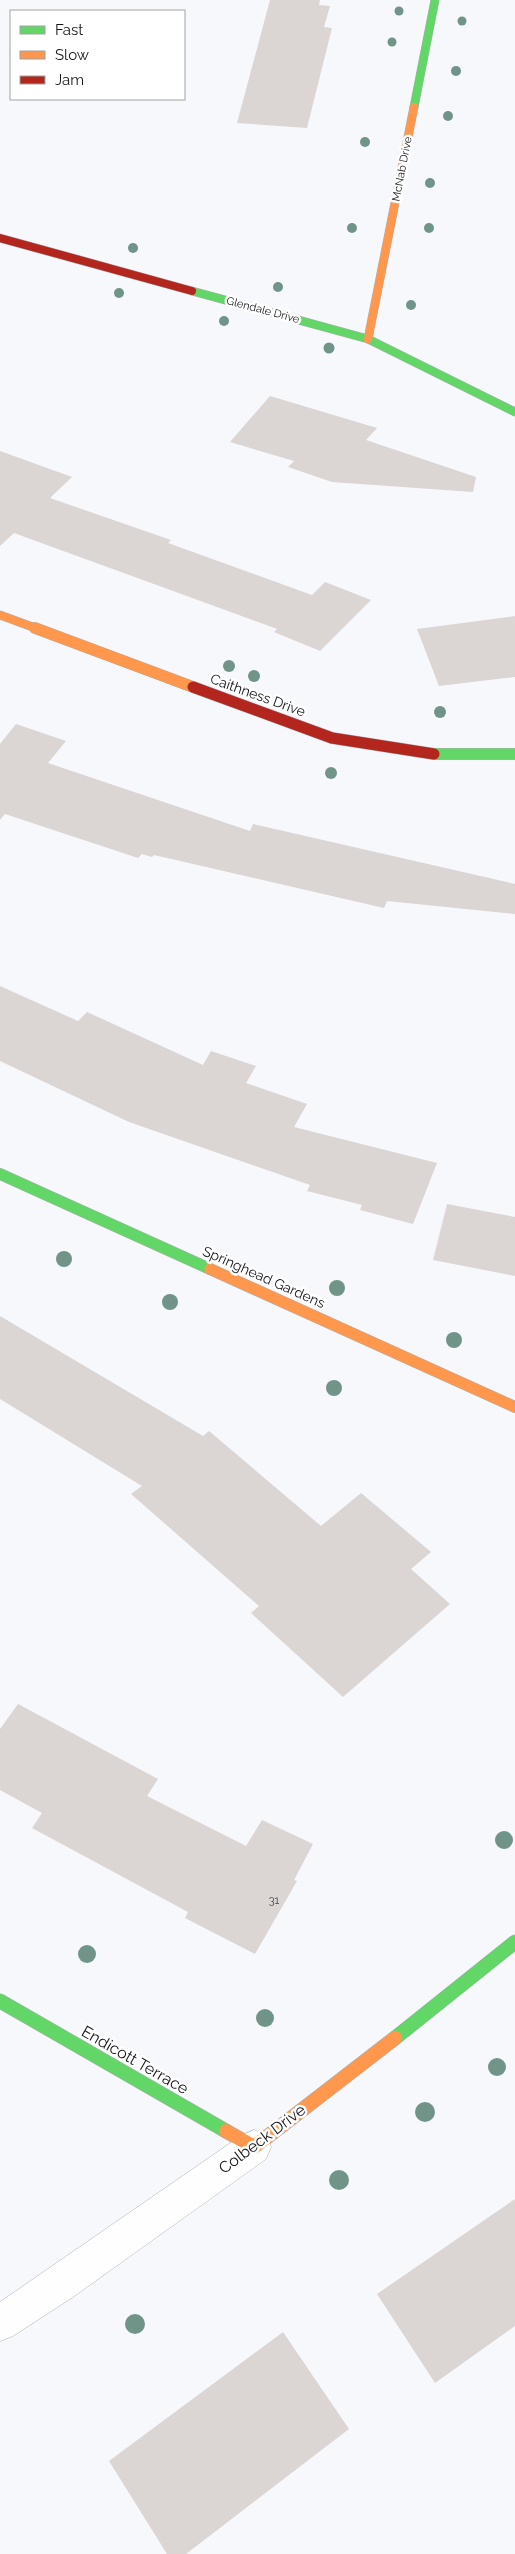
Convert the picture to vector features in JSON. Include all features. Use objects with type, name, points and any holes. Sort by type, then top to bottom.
[{"type":"street","name":"McNab Drive","points":[[368,338],[435,0]]},
{"type":"street","name":"Glendale Drive","points":[[0,238],[368,338],[515,412]]},
{"type":"street","name":"Caithness Drive","points":[[0,615],[332,738],[382,748],[434,755],[487,756],[515,754]]},
{"type":"street","name":"Springhead Gardens","points":[[0,1174],[515,1408]]},
{"type":"street","name":"Colbeck Drive","points":[[0,2323],[68,2278],[254,2147],[455,1992],[515,1942]]},
{"type":"street","name":"Endicott Terrace","points":[[0,2001],[254,2147]]},
{"type":"building","points":[[270,0],[320,0],[319,5],[330,6],[324,27],[332,28],[307,128],[237,123]]},
{"type":"building","points":[[270,396],[377,428],[366,440],[476,477],[473,492],[332,482],[288,467],[294,461],[230,442]]},
{"type":"building","points":[[0,451],[72,477],[50,498],[171,540],[168,543],[312,595],[325,582],[371,600],[320,651],[274,632],[277,629],[14,533],[0,546]]},
{"type":"building","points":[[515,616],[515,677],[439,686],[417,629]]},
{"type":"building","points":[[16,724],[66,741],[48,763],[250,831],[253,824],[515,884],[515,914],[387,901],[384,908],[154,855],[152,857],[142,854],[138,858],[5,814],[0,820],[0,744]]},
{"type":"building","points":[[0,986],[78,1021],[87,1012],[203,1065],[211,1051],[256,1066],[246,1083],[307,1104],[294,1127],[437,1163],[413,1224],[360,1210],[362,1205],[307,1191],[310,1185],[129,1122],[0,1061]]},
{"type":"building","points":[[447,1204],[515,1217],[515,1276],[433,1260]]},
{"type":"building","points":[[0,1316],[203,1436],[209,1431],[321,1526],[361,1493],[431,1552],[411,1569],[450,1604],[343,1697],[251,1613],[259,1606],[131,1494],[142,1486],[0,1399]]},
{"type":"building","points":[[18,1704],[158,1779],[147,1796],[246,1846],[262,1820],[313,1844],[294,1880],[297,1881],[255,1954],[185,1918],[188,1912],[32,1828],[42,1813],[0,1790],[0,1729]]},
{"type":"building","points":[[515,2199],[515,2326],[435,2383],[377,2294]]},
{"type":"building","points":[[283,2332],[349,2429],[186,2554],[167,2554],[109,2461]]},
{"type":"traffic: fast","points":[[414,107],[435,0]]},
{"type":"traffic: fast","points":[[192,291],[368,339],[515,412]]},
{"type":"traffic: fast","points":[[434,754],[515,754]]},
{"type":"traffic: fast","points":[[0,1174],[210,1269]]},
{"type":"traffic: fast","points":[[395,2038],[515,1942]]},
{"type":"traffic: fast","points":[[0,2001],[226,2131]]},
{"type":"traffic: slow","points":[[368,339],[414,107]]},
{"type":"traffic: slow","points":[[0,615],[193,687]]},
{"type":"traffic: slow","points":[[210,1269],[515,1407]]},
{"type":"traffic: slow","points":[[226,2131],[254,2147],[395,2038]]},
{"type":"traffic: jam","points":[[0,238],[192,291]]},
{"type":"traffic: jam","points":[[193,687],[332,738],[434,754]]}]
